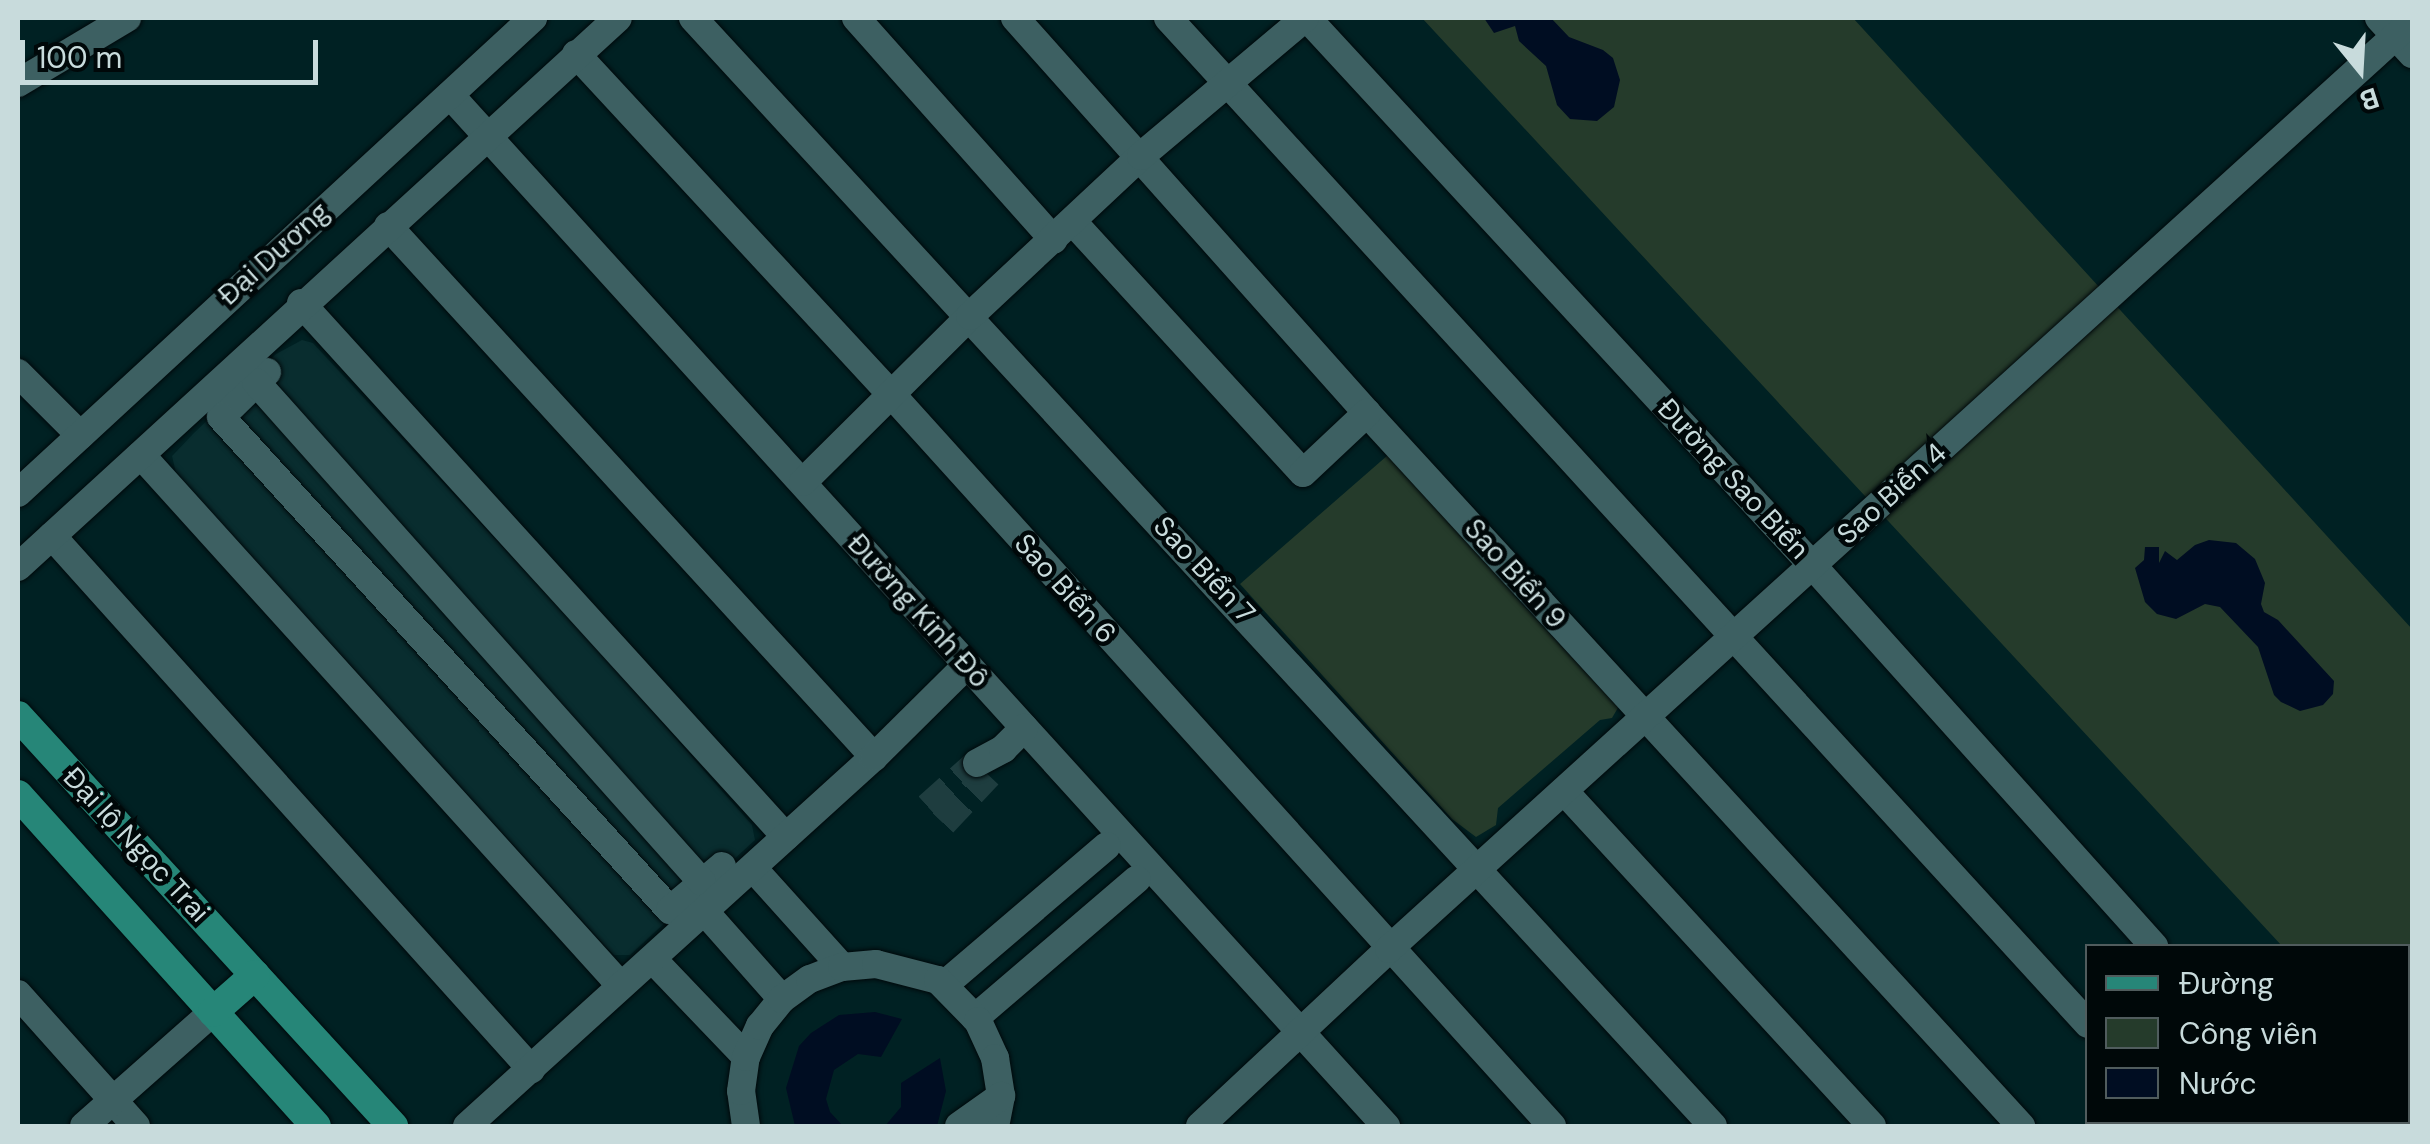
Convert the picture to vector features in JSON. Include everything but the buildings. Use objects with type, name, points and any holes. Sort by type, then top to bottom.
[{"type":"main road","name":"Đại lộ Ngọc Trai","points":[[18,716],[393,1126]]},
{"type":"main road","name":"Đại lộ Ngọc Trai","points":[[18,795],[316,1126]]},
{"type":"main road","points":[[212,1012],[254,975]]},
{"type":"street","points":[[18,83],[127,18]]},
{"type":"street","name":"Đại Dương","points":[[18,492],[232,290],[533,18]]},
{"type":"street","points":[[18,567],[301,303],[618,18]]},
{"type":"street","name":"Sao Biển 7","points":[[693,18],[1712,1126]]},
{"type":"street","points":[[856,18],[1303,472],[1368,413]]},
{"type":"street","name":"Sao Biển 9","points":[[1015,18],[1368,413],[2021,1126]]},
{"type":"street","points":[[1168,18],[2085,1021]]},
{"type":"street","points":[[802,482],[970,316],[1142,156],[1306,18]]},
{"type":"street","name":"Đường Sao Biển","points":[[1306,18],[1813,566],[2152,944]]},
{"type":"street","name":"Sao Biển 4","points":[[1206,1125],[1389,949],[2400,32]]},
{"type":"street","name":"Sao Biển 6","points":[[576,54],[892,396],[1552,1126]]},
{"type":"street","name":"Đường Kinh Đô","points":[[450,95],[1386,1126]]},
{"type":"street","points":[[388,226],[874,758]]},
{"type":"street","points":[[301,303],[786,837]]},
{"type":"street","points":[[18,373],[80,435]]},
{"type":"street","points":[[261,377],[712,874],[667,913],[215,422],[261,377]]},
{"type":"street","points":[[141,456],[620,985]]},
{"type":"street","points":[[52,536],[532,1069]]},
{"type":"street","points":[[467,1126],[874,758],[966,666]]},
{"type":"street","points":[[982,769],[1024,728]]},
{"type":"street","points":[[1564,791],[1872,1126]]},
{"type":"street","points":[[944,985],[1107,846]]},
{"type":"street","points":[[760,878],[842,967]]},
{"type":"street","points":[[976,1018],[1137,879]]},
{"type":"street","points":[[713,921],[782,999]]},
{"type":"street","points":[[746,1126],[742,1091],[746,1057],[760,1026],[782,999],[810,979],[842,967],[876,964],[944,985],[976,1018],[995,1058],[998,1118],[959,1126]]},
{"type":"street","points":[[661,968],[746,1057]]},
{"type":"street","points":[[19,998],[136,1126]]},
{"type":"street","points":[[84,1126],[212,1012]]},
{"type":"shaded area","points":[[302,340],[313,343],[588,639],[752,825],[755,840],[630,955],[614,955],[605,946],[176,473],[172,456],[276,354]]},
{"type":"green space","points":[[1422,18],[1853,18],[2412,629],[2412,1088],[2410,944],[2280,944]]},
{"type":"green space","points":[[1388,455],[1512,585],[1513,594],[1594,681],[1602,682],[1619,706],[1612,718],[1600,720],[1498,808],[1496,825],[1476,837],[1452,819],[1240,584]]},
{"type":"water","points":[[1484,18],[1551,18],[1569,37],[1603,50],[1613,58],[1620,80],[1614,107],[1597,121],[1570,119],[1557,105],[1546,66],[1519,41],[1515,26],[1494,33]]},
{"type":"water","points":[[2209,540],[2236,543],[2255,559],[2265,583],[2261,604],[2264,612],[2278,620],[2334,681],[2333,694],[2323,705],[2300,711],[2281,702],[2274,695],[2258,647],[2220,607],[2205,604],[2176,619],[2157,614],[2145,602],[2135,568],[2144,560],[2145,547],[2159,547],[2159,563],[2165,551],[2177,560],[2195,545]]},
{"type":"water","points":[[875,1012],[902,1019],[881,1057],[858,1054],[834,1070],[826,1099],[830,1112],[843,1126],[795,1126],[786,1088],[799,1046],[839,1015]]},
{"type":"water","points":[[940,1058],[946,1091],[937,1126],[885,1126],[901,1107],[901,1083]]},
{"type":"tunnel","points":[[928,807],[977,763]]},
{"type":"tunnel","points":[[943,823],[988,775]]}]
